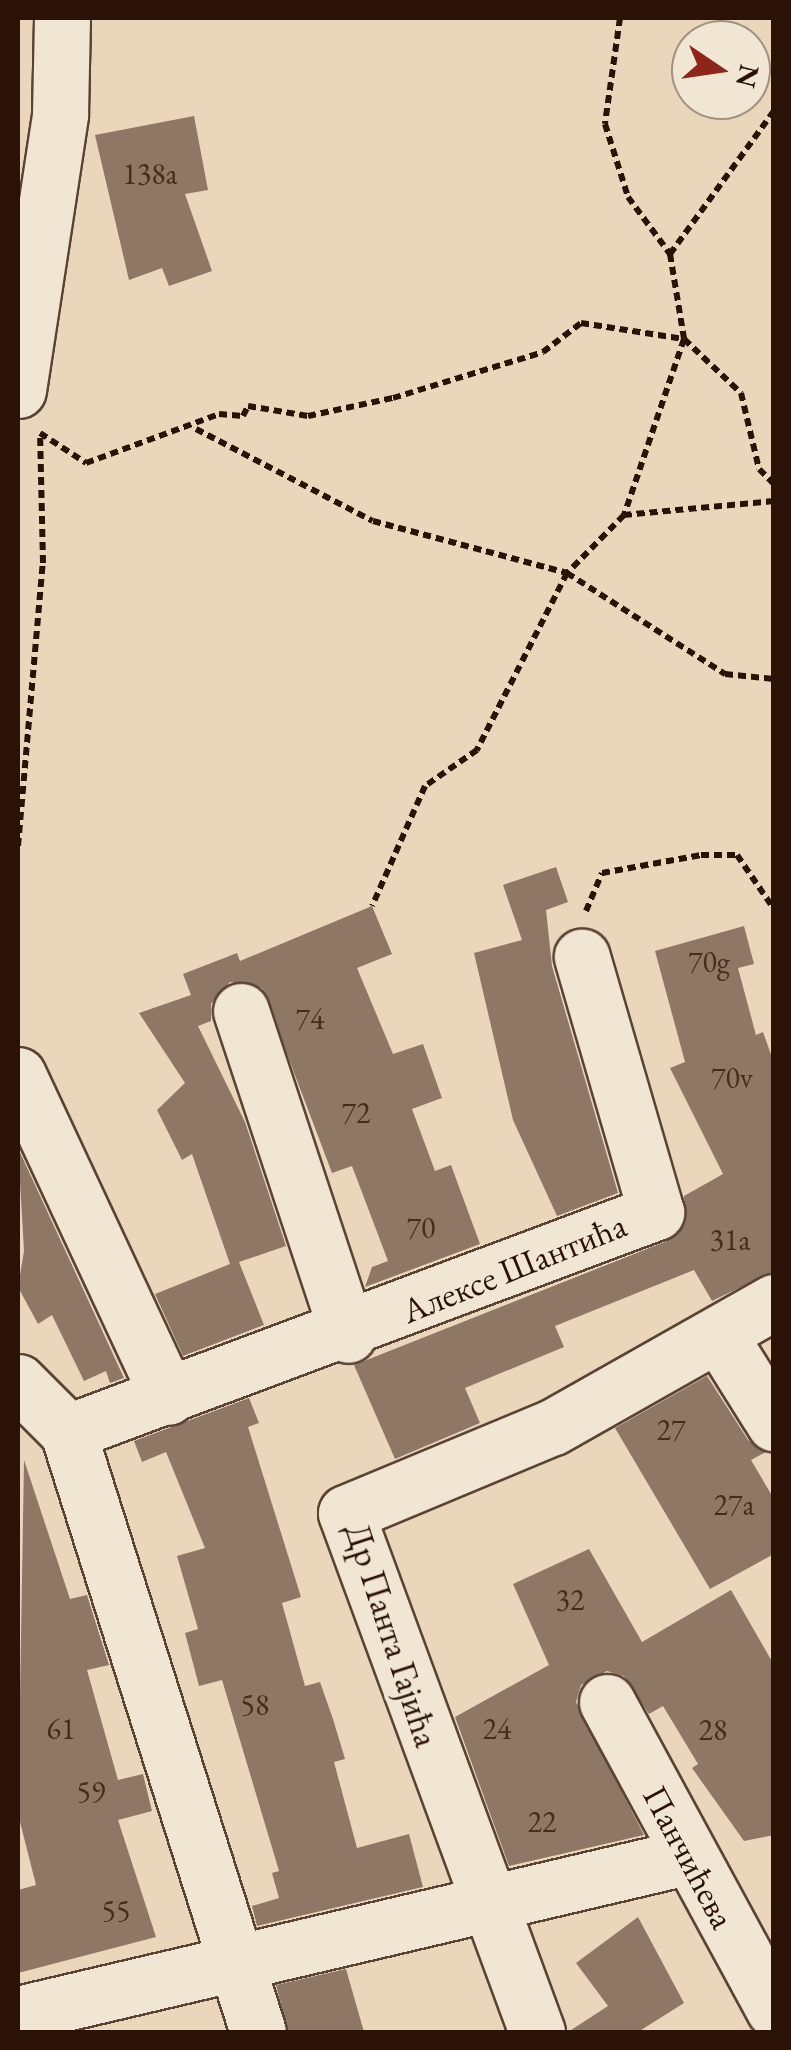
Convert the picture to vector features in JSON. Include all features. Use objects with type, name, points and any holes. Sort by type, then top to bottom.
[{"type":"street","points":[[26,402],[60,114],[62,18]]},
{"type":"street","name":"Алексе Шантића","points":[[68,1432],[348,1334],[656,1212],[582,956]]},
{"type":"street","points":[[241,1011],[348,1334]]},
{"type":"street","points":[[18,1075],[168,1397]]},
{"type":"street","points":[[774,1302],[720,1337],[774,1424]]},
{"type":"street","name":"Др Панта Гајића","points":[[537,2032],[485,1910],[346,1512],[554,1426],[720,1337]]},
{"type":"street","points":[[18,1382],[68,1432],[258,2032]]},
{"type":"street","name":"Панчићева","points":[[607,1702],[686,1857],[774,2010]]},
{"type":"street","points":[[18,2014],[485,1910],[686,1857]]},
{"type":"path","points":[[372,906],[425,786],[477,750],[567,574],[624,515],[684,339],[670,254],[628,197],[605,124],[620,18]]},
{"type":"path","points":[[670,254],[774,111]]},
{"type":"path","points":[[26,402],[59,454],[86,463],[196,428],[248,406],[308,416],[393,398],[543,352],[581,323],[684,339],[741,393],[758,469],[774,484]]},
{"type":"path","points":[[18,846],[43,563],[26,402]]},
{"type":"path","points":[[196,428],[373,521],[567,574],[725,674],[774,679]]},
{"type":"path","points":[[624,515],[774,501]]},
{"type":"path","points":[[582,956],[602,873],[737,855],[774,909]]},
{"type":"building","points":[[194,116],[208,190],[185,194],[212,271],[169,286],[162,268],[129,280],[95,135]]},
{"type":"building","points":[[556,867],[568,902],[546,910],[552,966],[618,1193],[557,1216],[513,1120],[474,953],[522,940],[503,885]]},
{"type":"building","points":[[372,906],[392,954],[357,968],[393,1054],[423,1044],[442,1098],[412,1109],[435,1171],[451,1165],[480,1244],[365,1287],[372,1267],[388,1261],[352,1166],[332,1173],[262,988],[230,982],[211,1004],[211,1021],[198,1026],[245,1122],[286,1246],[239,1262],[264,1325],[183,1356],[155,1294],[230,1264],[192,1154],[182,1160],[157,1110],[185,1083],[139,1013],[191,995],[183,974],[237,953],[240,961]]},
{"type":"building","points":[[744,926],[754,964],[738,968],[756,1035],[763,1032],[774,1063],[774,1271],[712,1301],[694,1270],[555,1326],[564,1347],[465,1388],[480,1423],[395,1459],[354,1365],[667,1241],[686,1220],[684,1196],[723,1174],[670,1068],[685,1062],[655,951]]},
{"type":"building","points":[[18,1148],[124,1378],[110,1383],[106,1371],[84,1381],[52,1315],[38,1324],[18,1287],[24,1251]]},
{"type":"building","points":[[707,1376],[748,1440],[766,1452],[751,1460],[774,1499],[774,1554],[710,1589],[615,1428]]},
{"type":"building","points":[[249,1398],[259,1423],[248,1427],[301,1597],[282,1603],[305,1686],[320,1682],[333,1719],[345,1759],[334,1762],[357,1848],[409,1834],[423,1887],[257,1926],[252,1906],[279,1898],[272,1873],[279,1871],[222,1680],[199,1686],[185,1633],[198,1629],[177,1556],[205,1548],[166,1452],[142,1462],[134,1441]]},
{"type":"building","points":[[24,1460],[70,1599],[87,1595],[109,1665],[87,1670],[118,1780],[143,1774],[152,1811],[118,1820],[156,1937],[18,1973],[18,1890],[36,1885],[18,1814]]},
{"type":"building","points":[[589,1549],[642,1642],[731,1590],[774,1665],[774,1835],[744,1841],[692,1768],[698,1764],[663,1706],[649,1714],[624,1676],[607,1671],[581,1685],[576,1702],[644,1835],[509,1866],[455,1717],[549,1665],[513,1584]]},
{"type":"building","points":[[638,1917],[684,2003],[638,2032],[568,2032],[608,2006],[576,1963]]},
{"type":"building","points":[[346,1969],[364,2032],[288,2032],[276,1985]]}]
